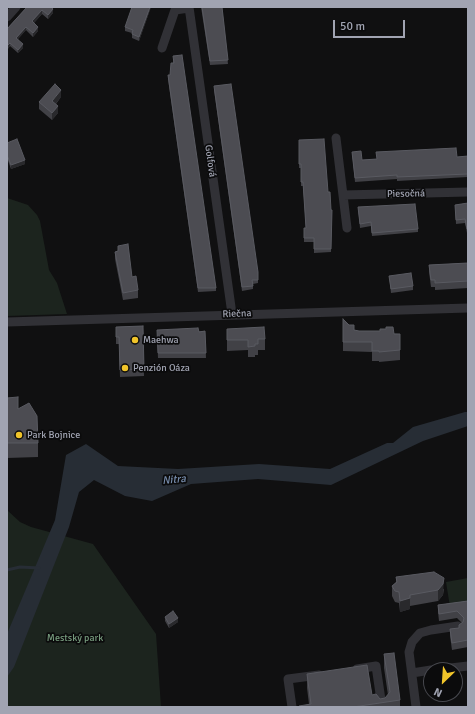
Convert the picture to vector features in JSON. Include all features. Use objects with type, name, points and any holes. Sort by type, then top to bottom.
[{"type":"street","points":[[7,17],[16,7]]},
{"type":"street","points":[[162,48],[175,10],[189,8]]},
{"type":"street","name":"Golfová","points":[[189,8],[232,314]]},
{"type":"street","points":[[336,138],[347,228]]},
{"type":"street","name":"Piesočná","points":[[343,195],[468,192]]},
{"type":"street","name":"Riečna","points":[[7,322],[468,308]]},
{"type":"street","points":[[416,707],[409,652],[412,642],[420,633],[458,626]]},
{"type":"street","points":[[346,671],[376,666],[382,707]]},
{"type":"street","points":[[412,673],[423,671]]},
{"type":"street","points":[[292,707],[288,680],[332,673]]},
{"type":"green space","points":[[7,198],[28,205],[37,215],[40,221],[49,270],[57,283],[67,314],[7,316]]},
{"type":"green space","name":"Mestský park","points":[[7,510],[20,522],[31,527],[93,544],[156,634],[161,707],[7,707]]},
{"type":"green space","points":[[468,578],[468,604],[450,607],[446,582]]},
{"type":"water","name":"Nitra","points":[[468,412],[468,426],[423,441],[331,485],[258,479],[191,484],[152,501],[125,496],[94,480],[79,492],[69,527],[14,667],[7,677],[7,634],[55,520],[66,455],[86,444],[118,466],[178,469],[259,464],[330,469],[387,443],[393,443],[413,427]]},
{"type":"building","points":[[27,7],[51,7],[53,9],[48,15],[42,10],[32,21],[38,27],[33,33],[26,27],[16,38],[23,44],[18,50],[10,43],[7,46],[7,29]]},
{"type":"building","points":[[132,7],[150,7],[139,37],[132,34],[133,30],[125,27]]},
{"type":"building","points":[[202,7],[222,7],[228,60],[210,61]]},
{"type":"building","points":[[182,55],[216,288],[198,288],[168,75],[170,75],[171,63],[174,63],[173,56]]},
{"type":"building","points":[[55,84],[61,90],[52,101],[58,106],[52,113],[39,102]]},
{"type":"building","points":[[231,84],[258,272],[258,280],[252,280],[253,286],[242,287],[214,86]]},
{"type":"building","points":[[17,139],[25,160],[11,165],[7,155],[7,143]]},
{"type":"building","points":[[324,139],[328,192],[330,192],[332,210],[331,249],[314,249],[314,238],[304,238],[304,228],[306,228],[303,182],[301,182],[301,164],[299,164],[299,140]]},
{"type":"building","points":[[456,148],[457,157],[468,156],[468,174],[397,177],[397,175],[355,178],[352,152],[361,151],[362,160],[377,159],[376,152]]},
{"type":"building","points":[[468,203],[467,229],[465,219],[456,220],[455,205]]},
{"type":"building","points":[[415,204],[418,229],[372,233],[371,222],[360,224],[358,207]]},
{"type":"building","points":[[128,244],[132,277],[136,276],[138,290],[123,293],[115,252],[118,251],[118,246]]},
{"type":"building","points":[[468,263],[468,281],[435,283],[435,280],[431,280],[429,265]]},
{"type":"building","points":[[411,273],[413,286],[391,289],[389,276]]},
{"type":"building","points":[[343,319],[349,325],[354,325],[354,330],[359,331],[380,331],[380,329],[386,329],[386,327],[393,327],[394,334],[400,334],[400,350],[379,352],[372,351],[372,342],[343,342]]},
{"type":"building","points":[[143,326],[144,369],[120,370],[119,337],[116,337],[116,327]]},
{"type":"building","points":[[264,327],[265,339],[258,339],[258,344],[255,344],[255,346],[248,347],[248,340],[227,340],[227,329]]},
{"type":"building","points":[[198,328],[199,332],[205,331],[206,353],[158,353],[157,330]]},
{"type":"building","name":"Park Bojnice","points":[[18,397],[18,409],[29,403],[37,416],[38,443],[7,443],[7,398]]},
{"type":"building","points":[[434,572],[444,578],[443,584],[438,590],[410,595],[410,598],[400,601],[399,592],[395,591],[392,586],[397,582],[396,577]]},
{"type":"building","points":[[468,601],[468,640],[452,643],[450,629],[459,628],[459,625],[463,622],[464,618],[457,611],[439,614],[438,605]]},
{"type":"building","points":[[173,611],[178,618],[169,624],[165,617]]},
{"type":"building","points":[[394,653],[400,700],[353,707],[299,707],[311,704],[307,674],[367,665],[372,695],[376,694],[380,699],[385,698],[390,692],[384,654]]},
{"type":"waterway","points":[[7,570],[20,567],[39,568]]},
{"type":"place","name":"Maehwa","points":[[135,340]]},
{"type":"place","name":"Penzión Oáza","points":[[125,368]]},
{"type":"place","name":"Park Bojnice","points":[[19,435]]}]
